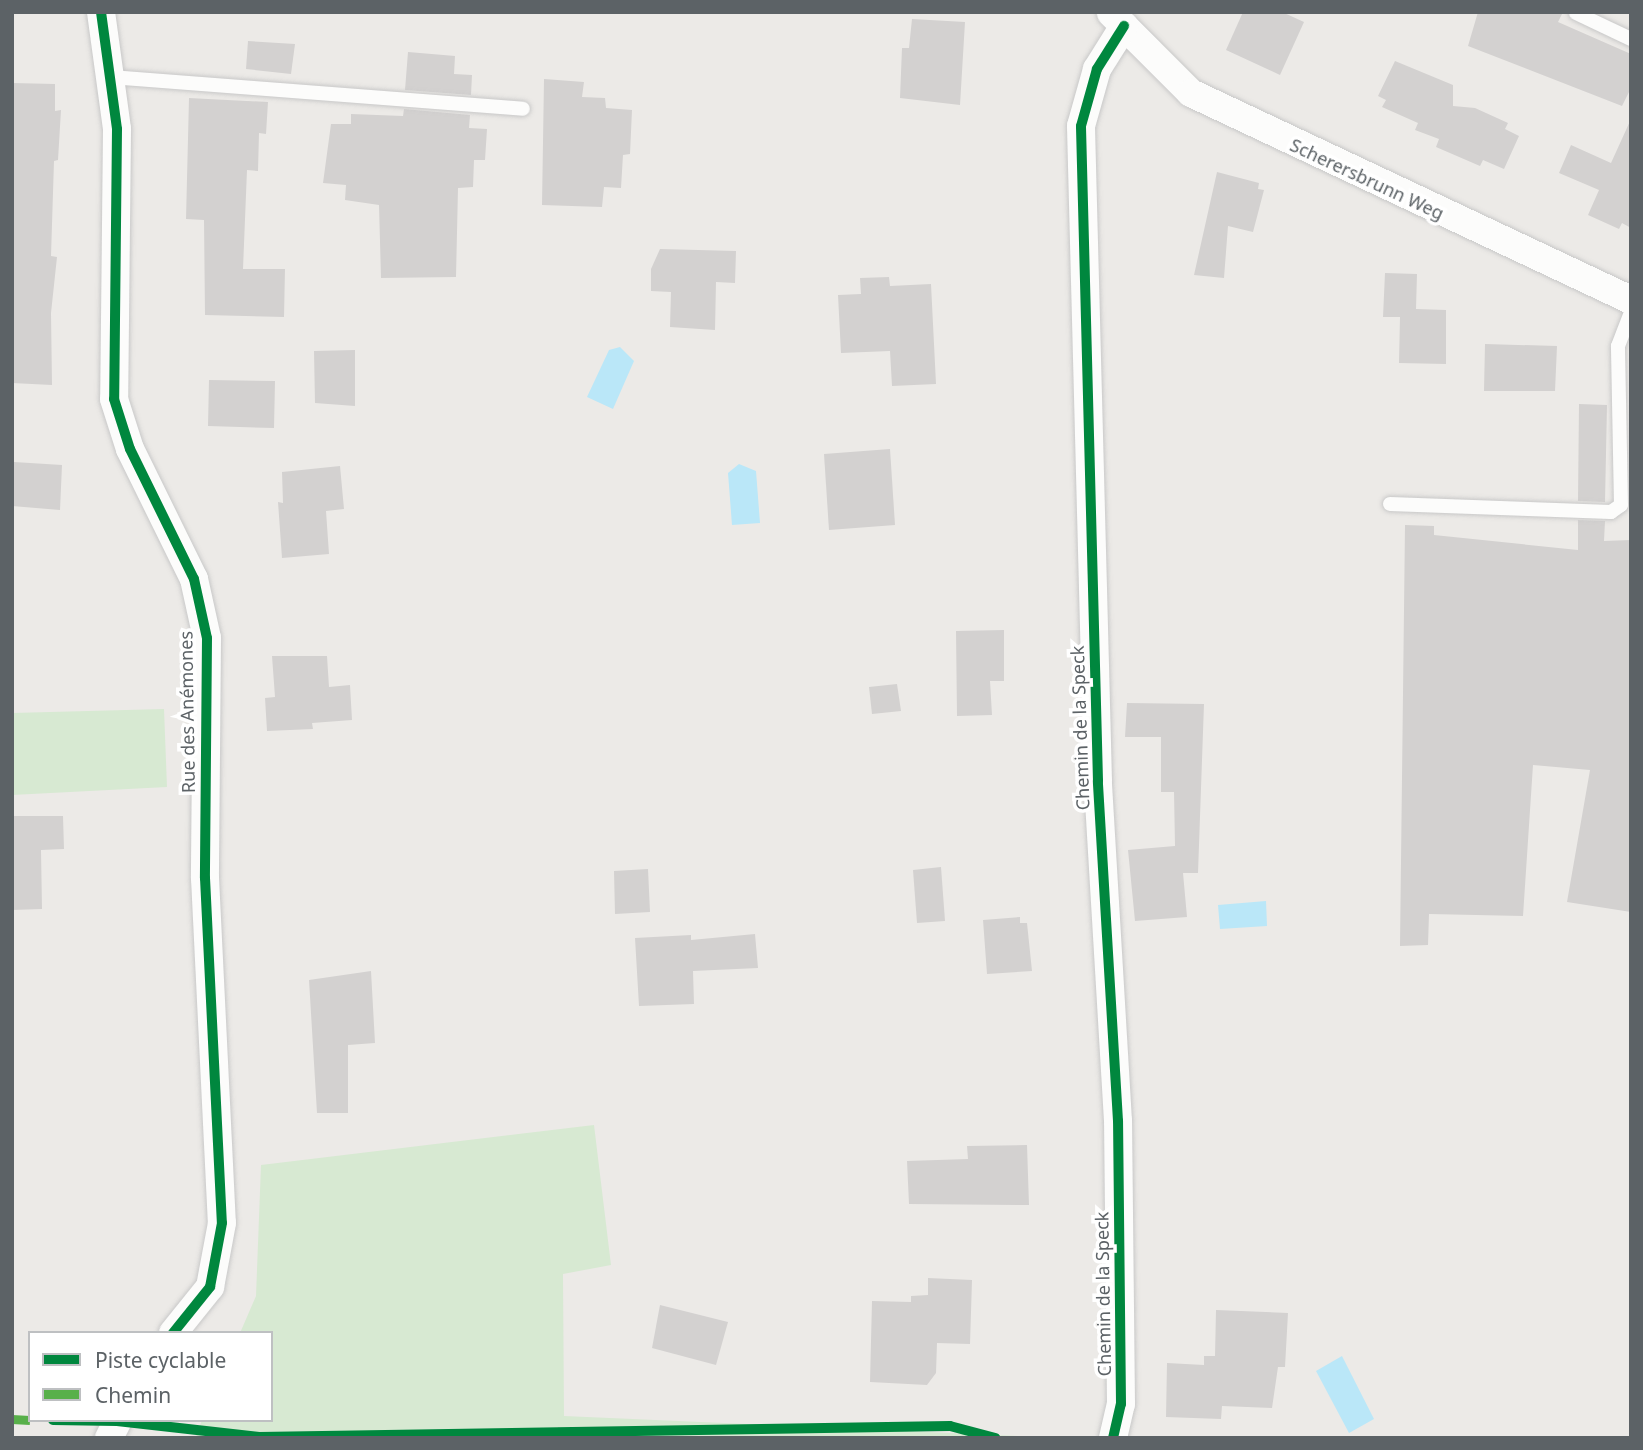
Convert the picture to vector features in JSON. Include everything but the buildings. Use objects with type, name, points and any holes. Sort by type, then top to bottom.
[{"type":"street","name":"Rue des Anémones","points":[[101,12],[117,129],[114,399],[130,449],[194,579],[207,638],[205,878],[222,1223],[210,1287],[175,1331]]},
{"type":"street","name":"Scherersbrunn Weg","points":[[1117,19],[1191,93],[1631,300]]},
{"type":"street","name":"Chemin de la Speck","points":[[1113,1438],[1121,1404],[1118,1121],[1097,767],[1081,126],[1097,69],[1117,19]]},
{"type":"lane","points":[[1576,13],[1631,39]]},
{"type":"lane","points":[[111,76],[523,109]]},
{"type":"lane","points":[[1390,504],[1611,512],[1621,505],[1618,346],[1631,312]]},
{"type":"green space","points":[[164,709],[167,787],[12,795],[12,713]]},
{"type":"green space","points":[[594,1125],[611,1265],[563,1274],[564,1416],[1062,1438],[195,1438],[201,1422],[273,1422],[273,1331],[241,1331],[256,1296],[261,1165]]},
{"type":"water","points":[[620,347],[634,361],[613,409],[587,397],[609,350]]},
{"type":"water","points":[[739,464],[756,471],[760,523],[732,525],[728,473]]},
{"type":"water","points":[[1266,901],[1267,926],[1220,929],[1218,905]]},
{"type":"water","points":[[1342,1356],[1374,1419],[1349,1433],[1316,1371]]},
{"type":"marked path","points":[[12,1419],[28,1420]]},
{"type":"cycle path","points":[[101,12],[117,129],[114,399],[130,449],[194,579],[207,638],[205,878],[222,1223],[210,1287],[175,1331]]},
{"type":"cycle path","points":[[1113,1438],[1121,1404],[1118,1121],[1098,781],[1081,126],[1097,69],[1124,26]]},
{"type":"cycle path","points":[[126,1422],[259,1437],[950,1426],[995,1438]]}]
